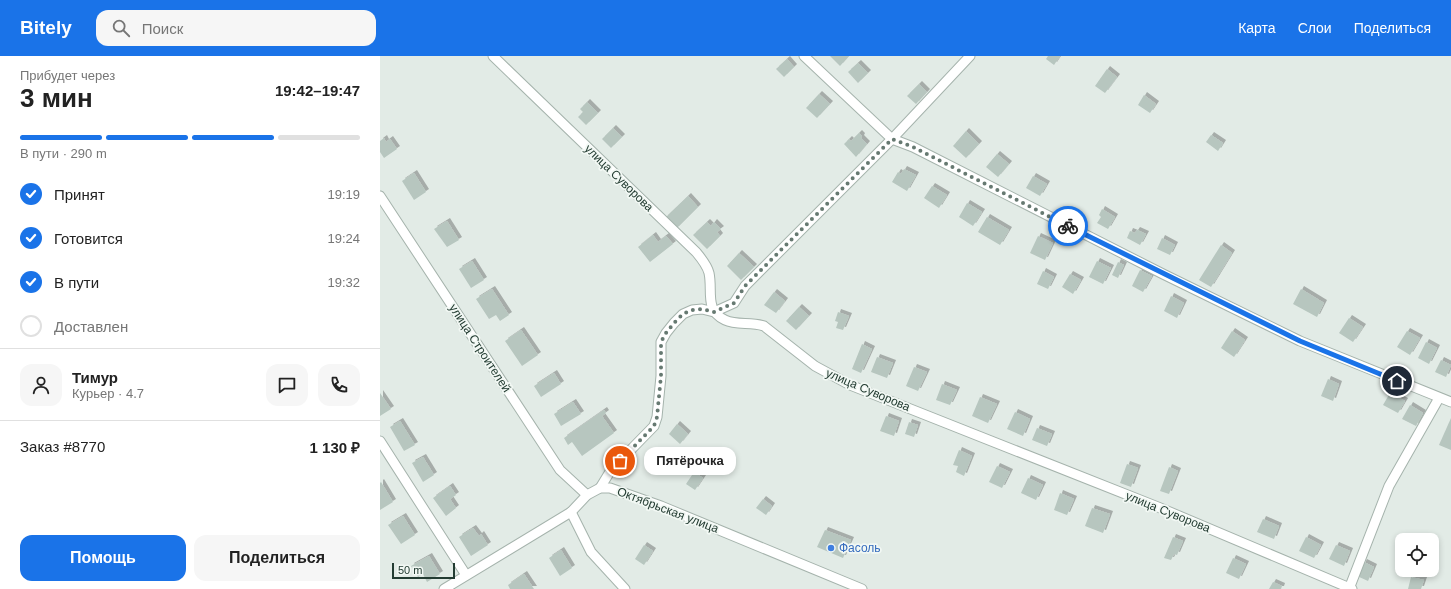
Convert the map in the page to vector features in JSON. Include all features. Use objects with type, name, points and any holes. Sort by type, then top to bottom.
[{"type":"street","name":"улица Суворова","points":[[493,56],[696,252],[705,263],[709,273],[709,292],[714,312],[718,316],[730,322],[758,323],[764,326],[815,366],[850,385],[1158,507],[1350,589]]},
{"type":"street","points":[[804,56],[892,139],[913,147],[1163,274],[1300,341],[1451,402]]},
{"type":"street","points":[[600,488],[611,470],[654,426],[657,417],[661,376],[661,342],[674,323],[683,314],[692,310],[702,309],[714,312],[734,303],[745,286],[892,139],[970,56]]},
{"type":"street","name":"улица Строителей","points":[[380,196],[560,470],[587,495]]},
{"type":"street","points":[[1350,589],[1390,486],[1439,398]]},
{"type":"street","points":[[380,441],[466,575]]},
{"type":"street","name":"Октябрьская улица","points":[[444,589],[571,512],[587,495],[600,488],[610,488],[661,506],[862,589]]},
{"type":"street","points":[[571,512],[591,552],[625,589]]},
{"type":"building","points":[[830,56],[849,56],[840,66]]},
{"type":"building","points":[[1048,56],[1060,56],[1054,65],[1046,59]]},
{"type":"building","points":[[787,59],[794,67],[784,77],[776,69]]},
{"type":"building","points":[[858,63],[868,73],[858,83],[848,72]]},
{"type":"building","points":[[1107,69],[1117,77],[1105,93],[1095,86]]},
{"type":"building","points":[[919,84],[927,92],[916,104],[907,96]]},
{"type":"building","points":[[819,94],[830,104],[817,118],[806,108]]},
{"type":"building","points":[[1144,95],[1156,104],[1150,113],[1138,105]]},
{"type":"building","points":[[587,102],[598,113],[586,125],[578,117],[583,112],[580,109]]},
{"type":"building","points":[[613,128],[622,137],[611,148],[602,139]]},
{"type":"building","points":[[966,131],[979,144],[966,158],[953,146]]},
{"type":"building","points":[[859,133],[862,136],[861,138],[867,144],[856,157],[844,144],[849,139],[851,141]]},
{"type":"building","points":[[1211,135],[1223,143],[1218,151],[1206,142]]},
{"type":"building","points":[[384,138],[386,142],[390,139],[397,149],[384,158],[380,152],[380,141]]},
{"type":"building","points":[[997,154],[1009,164],[998,177],[986,167]]},
{"type":"building","points":[[904,169],[916,175],[907,191],[892,182],[898,172],[901,174]]},
{"type":"building","points":[[414,173],[426,192],[414,200],[402,181]]},
{"type":"building","points":[[1033,176],[1047,184],[1040,196],[1026,188]]},
{"type":"building","points":[[932,186],[947,195],[939,208],[924,198]]},
{"type":"building","points":[[688,196],[698,207],[676,229],[665,218]]},
{"type":"building","points":[[967,203],[982,212],[973,226],[959,217]]},
{"type":"building","points":[[1102,209],[1115,217],[1108,229],[1097,223],[1101,217],[1099,215]]},
{"type":"building","points":[[987,217],[1009,230],[1000,245],[978,232]]},
{"type":"building","points":[[447,221],[459,240],[447,247],[434,229]]},
{"type":"building","points":[[707,222],[711,226],[714,222],[721,229],[717,232],[720,236],[707,249],[693,235]]},
{"type":"building","points":[[1137,230],[1146,234],[1140,245],[1127,238],[1130,231],[1135,233]]},
{"type":"building","points":[[653,235],[658,242],[666,236],[673,244],[650,262],[638,247]]},
{"type":"building","points":[[1038,236],[1053,243],[1045,260],[1030,253]]},
{"type":"building","points":[[1162,238],[1175,245],[1170,255],[1157,249]]},
{"type":"building","points":[[1221,245],[1232,253],[1211,287],[1199,280]]},
{"type":"building","points":[[739,253],[754,267],[741,280],[727,266]]},
{"type":"building","points":[[472,261],[484,280],[471,288],[459,269]]},
{"type":"building","points":[[1097,261],[1111,268],[1103,284],[1089,277]]},
{"type":"building","points":[[1118,262],[1124,265],[1118,278],[1112,275]]},
{"type":"building","points":[[1140,270],[1152,276],[1143,292],[1132,286]]},
{"type":"building","points":[[1043,271],[1054,277],[1048,289],[1037,284]]},
{"type":"building","points":[[1070,274],[1081,280],[1073,294],[1062,287]]},
{"type":"building","points":[[492,289],[509,315],[500,321],[496,315],[489,319],[476,299]]},
{"type":"building","points":[[1301,289],[1324,303],[1317,317],[1293,304]]},
{"type":"building","points":[[774,292],[785,301],[776,313],[764,305]]},
{"type":"building","points":[[1171,296],[1184,303],[1177,318],[1164,311]]},
{"type":"building","points":[[799,307],[809,316],[796,330],[786,321]]},
{"type":"building","points":[[838,312],[849,316],[843,330],[836,328],[838,322],[835,321]]},
{"type":"building","points":[[1349,318],[1363,327],[1353,342],[1339,333]]},
{"type":"building","points":[[521,330],[538,355],[522,366],[505,341]]},
{"type":"building","points":[[1232,331],[1245,340],[1234,357],[1221,348]]},
{"type":"building","points":[[1407,331],[1420,338],[1410,355],[1397,347]]},
{"type":"building","points":[[1426,342],[1437,348],[1429,364],[1418,358]]},
{"type":"building","points":[[862,344],[872,349],[861,373],[852,369]]},
{"type":"building","points":[[877,357],[893,363],[887,378],[871,372]]},
{"type":"building","points":[[1441,360],[1451,365],[1446,377],[1435,372]]},
{"type":"building","points":[[914,367],[927,372],[918,391],[906,386]]},
{"type":"building","points":[[554,373],[561,384],[541,397],[534,386]]},
{"type":"building","points":[[1328,379],[1339,384],[1333,401],[1321,396]]},
{"type":"building","points":[[942,384],[957,390],[950,405],[936,400]]},
{"type":"building","points":[[380,393],[391,409],[380,416]]},
{"type":"building","points":[[1390,393],[1405,401],[1398,413],[1383,405]]},
{"type":"building","points":[[980,397],[997,404],[988,423],[972,416]]},
{"type":"building","points":[[573,402],[581,414],[561,426],[554,414]]},
{"type":"building","points":[[1410,405],[1423,413],[1416,426],[1402,419]]},
{"type":"building","points":[[604,410],[606,413],[602,416],[614,433],[582,456],[572,442],[568,445],[564,438]]},
{"type":"building","points":[[1015,412],[1030,419],[1023,436],[1007,429]]},
{"type":"building","points":[[886,416],[899,421],[894,436],[880,431]]},
{"type":"building","points":[[1451,418],[1451,450],[1439,445]]},
{"type":"building","points":[[400,421],[415,445],[404,451],[390,427]]},
{"type":"building","points":[[909,422],[918,425],[914,437],[905,434]]},
{"type":"building","points":[[677,424],[688,434],[680,444],[669,434]]},
{"type":"building","points":[[1037,428],[1052,434],[1047,446],[1032,440]]},
{"type":"building","points":[[959,450],[972,456],[964,476],[956,472],[958,466],[953,465]]},
{"type":"building","points":[[423,457],[434,475],[423,482],[412,463]]},
{"type":"building","points":[[1127,464],[1138,468],[1131,487],[1120,483]]},
{"type":"building","points":[[997,466],[1010,472],[1002,488],[989,482]]},
{"type":"building","points":[[1169,467],[1178,471],[1169,494],[1160,491]]},
{"type":"building","points":[[694,472],[703,478],[695,490],[686,484]]},
{"type":"building","points":[[1028,478],[1043,485],[1036,500],[1021,493]]},
{"type":"building","points":[[381,482],[393,502],[380,510],[380,483]]},
{"type":"building","points":[[450,486],[456,495],[450,499],[456,508],[446,516],[433,498]]},
{"type":"building","points":[[1060,493],[1074,499],[1067,515],[1054,510]]},
{"type":"building","points":[[763,499],[772,506],[766,515],[756,508]]},
{"type":"building","points":[[1092,508],[1110,514],[1103,533],[1085,526]]},
{"type":"building","points":[[403,516],[415,535],[401,544],[388,525]]},
{"type":"building","points":[[1263,519],[1279,526],[1274,539],[1257,532]]},
{"type":"building","points":[[473,528],[479,536],[481,534],[488,545],[471,556],[459,537]]},
{"type":"building","points":[[825,530],[851,540],[843,558],[817,547]]},
{"type":"building","points":[[1173,537],[1183,541],[1177,555],[1174,554],[1171,560],[1164,558]]},
{"type":"building","points":[[1306,537],[1321,545],[1314,558],[1299,551]]},
{"type":"building","points":[[644,545],[653,551],[644,565],[635,559]]},
{"type":"building","points":[[1336,545],[1350,551],[1344,566],[1329,559]]},
{"type":"building","points":[[561,550],[572,568],[560,576],[549,558]]},
{"type":"building","points":[[429,556],[440,574],[427,582],[423,574],[418,577],[411,566]]},
{"type":"building","points":[[1233,558],[1246,564],[1239,579],[1226,573]]},
{"type":"building","points":[[1364,562],[1374,567],[1368,581],[1357,576]]},
{"type":"building","points":[[524,574],[534,589],[510,589],[508,585]]},
{"type":"building","points":[[1411,577],[1424,580],[1421,589],[1408,589]]},
{"type":"building","points":[[1273,582],[1282,586],[1281,589],[1269,589]]},
{"type":"way so far","points":[[620,461],[647,435],[654,426],[659,407],[661,342],[674,323],[683,314],[692,310],[702,309],[714,312],[734,303],[745,286],[892,139],[913,147],[1068,226]]},
{"type":"place","name":"Пятёрочка","points":[[620,461]]},
{"type":"place","name":"Фасоль","points":[[831,548]]},
{"type":"route","points":[[1068,226],[1300,341],[1397,381]]}]
